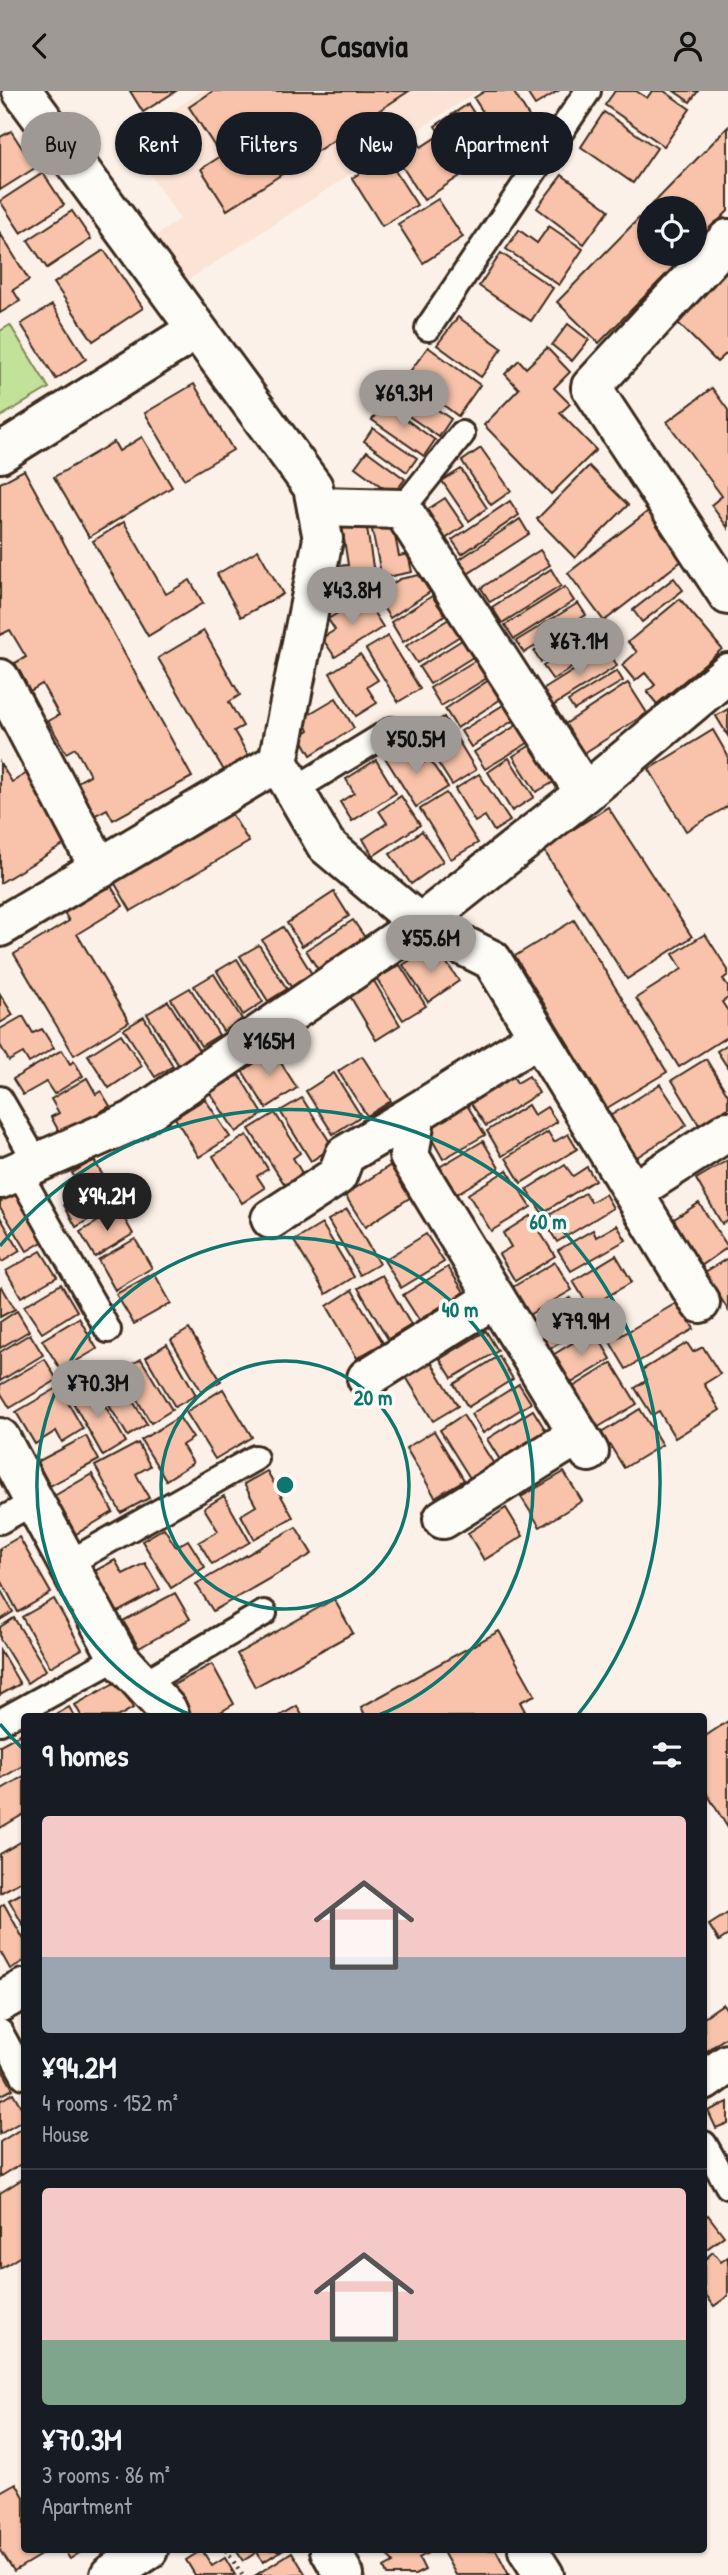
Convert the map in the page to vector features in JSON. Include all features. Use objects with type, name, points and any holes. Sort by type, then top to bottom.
[{"type":"street","points":[[22,91],[313,487],[323,539],[286,776],[326,845],[420,924],[492,960],[700,1303]]},
{"type":"street","points":[[728,239],[591,387],[728,595]]},
{"type":"street","points":[[0,453],[196,330]]},
{"type":"street","points":[[317,507],[401,509],[585,793]]},
{"type":"street","points":[[18,1171],[133,1121],[420,924],[585,793],[728,673]]},
{"type":"street","points":[[0,679],[100,869]]},
{"type":"street","points":[[0,927],[100,869],[286,776]]},
{"type":"street","points":[[271,1219],[337,1176],[345,1155],[538,1037]]},
{"type":"street","points":[[416,1114],[409,1156],[583,1444],[443,1519]]},
{"type":"street","points":[[633,1192],[728,1131]]},
{"type":"street","points":[[367,1378],[495,1298]]},
{"type":"street","points":[[0,1438],[67,1564],[130,1671],[168,1713]]},
{"type":"street","points":[[0,2002],[21,1991]]},
{"type":"street","points":[[707,2079],[728,2064]]},
{"type":"street","points":[[110,2575],[143,2553]]},
{"type":"street","points":[[332,2553],[344,2575]]},
{"type":"street","points":[[530,2553],[544,2575]]},
{"type":"lane","points":[[428,328],[588,91]]},
{"type":"lane","points":[[401,509],[462,434]]},
{"type":"lane","points":[[286,776],[392,730]]},
{"type":"lane","points":[[0,1098],[18,1171],[108,1330]]},
{"type":"lane","points":[[67,1564],[255,1458]]},
{"type":"lane","points":[[0,1521],[34,1502]]},
{"type":"lane","points":[[23,1713],[130,1671],[264,1613]]},
{"type":"lane","points":[[0,1722],[21,1714]]},
{"type":"lane","points":[[0,2032],[21,2070]]},
{"type":"lane","points":[[707,2149],[728,2186]]},
{"type":"path","points":[[228,2553],[242,2575]]},
{"type":"shaded area","points":[[202,91],[478,91],[446,112],[431,112],[431,122],[417,131],[417,112],[336,112],[336,175],[349,175],[185,282],[156,236],[180,219],[150,175],[202,175],[202,112],[170,112]]},
{"type":"green space","points":[[10,325],[49,388],[0,417],[0,331]]},
{"type":"building","points":[[130,91],[176,91],[143,112]]},
{"type":"building","points":[[213,91],[409,91],[377,112],[336,112],[336,139],[322,148],[322,112],[216,112],[216,148],[202,127],[202,112],[192,112],[189,107]]},
{"type":"building","points":[[485,91],[513,91],[526,112],[483,112],[474,98]]},
{"type":"building","points":[[526,91],[558,91],[535,105]]},
{"type":"building","points":[[615,91],[636,91],[647,98],[652,91],[664,91],[690,109],[664,146],[605,105]]},
{"type":"building","points":[[674,91],[698,91],[690,102]]},
{"type":"building","points":[[468,104],[473,112],[456,112]]},
{"type":"building","points":[[604,112],[657,148],[633,183],[581,147]]},
{"type":"building","points":[[728,127],[728,211],[707,233],[707,196],[661,196]]},
{"type":"building","points":[[11,131],[21,146],[21,175],[24,175],[0,190],[0,137]]},
{"type":"building","points":[[417,139],[421,147],[431,141],[431,175],[460,176],[424,200],[408,175],[417,175]]},
{"type":"building","points":[[216,159],[216,175],[281,175],[227,210],[202,168]]},
{"type":"building","points":[[40,175],[44,175],[64,205],[21,233],[0,201]]},
{"type":"building","points":[[357,175],[398,175],[417,205],[382,226],[352,178]]},
{"type":"building","points":[[562,175],[609,210],[584,244],[537,208]]},
{"type":"building","points":[[438,199],[463,237],[423,263],[398,224]]},
{"type":"building","points":[[72,211],[91,239],[47,268],[28,240]]},
{"type":"building","points":[[637,220],[637,266],[674,266],[599,343],[557,302]]},
{"type":"building","points":[[549,226],[583,249],[559,285],[506,249],[519,230],[537,243]]},
{"type":"building","points":[[0,233],[29,280],[13,290],[20,301],[0,313]]},
{"type":"building","points":[[104,250],[143,308],[93,341],[54,283]]},
{"type":"building","points":[[501,253],[553,288],[531,321],[479,286]]},
{"type":"building","points":[[728,259],[728,352],[717,362],[671,316]]},
{"type":"building","points":[[52,305],[86,359],[56,379],[21,324]]},
{"type":"building","points":[[458,317],[502,348],[481,377],[437,345]]},
{"type":"building","points":[[568,324],[589,340],[572,361],[552,345]]},
{"type":"building","points":[[428,347],[480,385],[458,416],[406,377]]},
{"type":"building","points":[[547,348],[570,372],[554,388],[570,404],[560,413],[596,450],[551,494],[484,425],[519,389],[505,374],[519,360],[526,368]]},
{"type":"building","points":[[396,381],[451,419],[439,437],[384,399]]},
{"type":"building","points":[[194,384],[233,450],[184,479],[145,413]]},
{"type":"building","points":[[712,388],[728,410],[728,528],[711,505],[722,496],[667,422]]},
{"type":"building","points":[[384,404],[435,440],[424,456],[372,420]]},
{"type":"building","points":[[373,428],[417,458],[407,472],[364,441]]},
{"type":"building","points":[[142,437],[172,487],[89,537],[54,477],[114,442],[119,451]]},
{"type":"building","points":[[481,448],[511,491],[491,505],[462,461]]},
{"type":"building","points":[[367,451],[405,479],[393,495],[355,467]]},
{"type":"building","points":[[589,466],[628,505],[575,558],[537,519]]},
{"type":"building","points":[[461,469],[487,508],[469,521],[442,481]]},
{"type":"building","points":[[24,470],[192,777],[113,820],[107,809],[92,817],[74,784],[90,775],[75,748],[66,753],[48,721],[59,715],[42,684],[30,691],[15,663],[26,657],[10,630],[0,635],[0,483]]},
{"type":"building","points":[[445,498],[464,526],[441,542],[422,513]]},
{"type":"building","points":[[510,501],[519,515],[462,554],[452,540]]},
{"type":"building","points":[[651,509],[688,556],[604,621],[568,573]]},
{"type":"building","points":[[520,519],[529,534],[466,575],[457,561]]},
{"type":"building","points":[[392,521],[399,556],[408,554],[412,572],[382,578],[371,525]]},
{"type":"building","points":[[124,522],[166,594],[190,580],[203,603],[148,636],[93,541]]},
{"type":"building","points":[[366,522],[376,586],[343,592],[339,566],[348,565],[342,526]]},
{"type":"building","points":[[258,550],[283,594],[241,617],[217,574]]},
{"type":"building","points":[[540,550],[550,565],[490,602],[481,588]]},
{"type":"building","points":[[551,569],[561,586],[502,623],[492,607]]},
{"type":"building","points":[[419,575],[430,592],[390,618],[375,595],[400,579]]},
{"type":"building","points":[[674,578],[683,590],[642,622],[633,610]]},
{"type":"building","points":[[565,587],[574,601],[514,639],[505,625]]},
{"type":"building","points":[[432,596],[445,615],[403,642],[391,622]]},
{"type":"building","points":[[364,597],[383,627],[335,657],[322,638],[335,630],[328,619]]},
{"type":"building","points":[[680,599],[722,649],[657,704],[647,692],[655,685],[645,673],[635,681],[622,665],[637,652],[628,642]]},
{"type":"building","points":[[578,603],[586,615],[524,653],[516,641]]},
{"type":"building","points":[[449,619],[460,636],[417,663],[406,646]]},
{"type":"building","points":[[586,619],[593,630],[541,662],[534,651]]},
{"type":"building","points":[[204,631],[240,695],[229,702],[243,726],[234,731],[251,760],[226,774],[158,658]]},
{"type":"building","points":[[596,632],[605,646],[553,680],[543,666]]},
{"type":"building","points":[[388,636],[420,689],[398,702],[366,649]]},
{"type":"building","points":[[462,640],[473,657],[430,684],[419,667]]},
{"type":"building","points":[[608,649],[617,666],[551,707],[541,691]]},
{"type":"building","points":[[360,654],[378,680],[367,687],[377,703],[356,716],[330,673]]},
{"type":"building","points":[[476,660],[487,678],[441,706],[430,688]]},
{"type":"building","points":[[617,671],[623,681],[574,710],[568,701]]},
{"type":"building","points":[[489,680],[501,699],[457,728],[445,709]]},
{"type":"building","points":[[628,683],[647,713],[578,757],[559,728]]},
{"type":"building","points":[[336,698],[354,728],[311,755],[300,736],[309,730],[302,718]]},
{"type":"building","points":[[505,704],[514,720],[471,747],[461,731]]},
{"type":"building","points":[[728,709],[728,736],[716,716]]},
{"type":"building","points":[[444,717],[476,770],[452,785],[419,733]]},
{"type":"building","points":[[517,725],[528,743],[485,769],[474,752]]},
{"type":"building","points":[[713,730],[728,756],[728,806],[686,831],[649,769]]},
{"type":"building","points":[[403,744],[417,767],[429,759],[448,787],[416,807],[384,756]]},
{"type":"building","points":[[531,745],[554,782],[536,792],[513,756]]},
{"type":"building","points":[[509,758],[534,797],[512,811],[488,772]]},
{"type":"building","points":[[376,760],[396,793],[352,821],[340,802],[354,793],[346,779]]},
{"type":"building","points":[[0,763],[12,782],[29,772],[70,841],[0,883]]},
{"type":"building","points":[[479,774],[510,821],[494,831],[485,816],[475,822],[455,789]]},
{"type":"building","points":[[446,793],[478,843],[451,859],[420,809]]},
{"type":"building","points":[[401,796],[420,825],[373,856],[363,839],[387,823],[379,811]]},
{"type":"building","points":[[608,807],[692,937],[627,979],[543,849]]},
{"type":"building","points":[[231,813],[249,842],[131,911],[114,882]]},
{"type":"building","points":[[422,831],[443,861],[411,884],[390,854]]},
{"type":"building","points":[[108,881],[123,906],[77,934],[129,1022],[74,1055],[14,954],[69,921],[62,909]]},
{"type":"building","points":[[334,892],[349,916],[302,946],[287,923]]},
{"type":"building","points":[[353,920],[368,942],[320,973],[306,950]]},
{"type":"building","points":[[574,920],[667,1072],[607,1108],[515,956]]},
{"type":"building","points":[[283,927],[312,974],[291,987],[262,940]]},
{"type":"building","points":[[705,934],[728,970],[728,975],[723,979],[728,987],[728,998],[722,1002],[728,1011],[728,1036],[679,1067],[636,998],[682,969],[673,954]]},
{"type":"building","points":[[259,945],[287,989],[268,1001],[240,956]]},
{"type":"building","points":[[424,951],[429,960],[440,953],[459,981],[428,1002],[403,965]]},
{"type":"building","points":[[237,959],[263,1002],[243,1015],[217,971]]},
{"type":"building","points":[[400,965],[426,1006],[403,1020],[377,979]]},
{"type":"building","points":[[214,974],[242,1019],[223,1031],[194,986]]},
{"type":"building","points":[[374,981],[400,1025],[376,1040],[350,996]]},
{"type":"building","points":[[190,988],[219,1035],[201,1046],[171,999]]},
{"type":"building","points":[[0,994],[13,1015],[0,1023]]},
{"type":"building","points":[[168,1001],[200,1052],[179,1066],[147,1014]]},
{"type":"building","points":[[23,1016],[33,1033],[42,1029],[54,1048],[29,1063],[23,1053],[9,1061],[0,1045],[0,1029]]},
{"type":"building","points":[[144,1017],[173,1066],[155,1077],[124,1029]]},
{"type":"building","points":[[121,1034],[142,1066],[109,1088],[88,1055]]},
{"type":"building","points":[[728,1044],[728,1068],[717,1051]]},
{"type":"building","points":[[272,1049],[297,1088],[266,1108],[241,1069]]},
{"type":"building","points":[[62,1050],[70,1064],[74,1061],[83,1076],[54,1094],[46,1082],[23,1095],[13,1079]]},
{"type":"building","points":[[362,1056],[391,1101],[367,1116],[338,1071]]},
{"type":"building","points":[[706,1059],[728,1095],[728,1108],[699,1125],[672,1080]]},
{"type":"building","points":[[511,1072],[517,1083],[529,1076],[539,1093],[486,1126],[468,1099]]},
{"type":"building","points":[[334,1073],[361,1116],[333,1134],[306,1091]]},
{"type":"building","points":[[239,1075],[263,1114],[236,1132],[210,1093]]},
{"type":"building","points":[[87,1078],[96,1094],[101,1091],[110,1106],[61,1135],[51,1117],[59,1113],[51,1099]]},
{"type":"building","points":[[660,1084],[687,1125],[637,1157],[610,1116]]},
{"type":"building","points":[[302,1098],[333,1147],[311,1161],[280,1111]]},
{"type":"building","points":[[205,1099],[230,1137],[199,1157],[175,1118]]},
{"type":"building","points":[[467,1105],[485,1135],[443,1159],[426,1129]]},
{"type":"building","points":[[528,1105],[534,1115],[547,1107],[557,1122],[502,1156],[487,1131]]},
{"type":"building","points":[[275,1113],[300,1153],[293,1158],[302,1173],[285,1185],[249,1129]]},
{"type":"building","points":[[548,1132],[554,1142],[568,1134],[577,1149],[521,1183],[506,1158]]},
{"type":"building","points":[[247,1135],[268,1169],[257,1176],[265,1188],[242,1203],[213,1156]]},
{"type":"building","points":[[483,1141],[499,1168],[453,1196],[436,1169]]},
{"type":"building","points":[[94,1160],[118,1202],[76,1227],[64,1205],[84,1193],[72,1173]]},
{"type":"building","points":[[728,1160],[728,1221],[722,1224],[696,1179]]},
{"type":"building","points":[[394,1163],[414,1195],[365,1227],[345,1195]]},
{"type":"building","points":[[565,1165],[573,1176],[587,1167],[595,1180],[542,1213],[527,1189]]},
{"type":"building","points":[[507,1170],[531,1207],[491,1231],[468,1194]]},
{"type":"building","points":[[14,1193],[44,1241],[27,1251],[0,1207],[0,1202]]},
{"type":"building","points":[[585,1193],[591,1202],[605,1194],[613,1208],[557,1242],[543,1219]]},
{"type":"building","points":[[699,1203],[728,1247],[701,1266],[671,1221]]},
{"type":"building","points":[[119,1209],[133,1234],[95,1257],[80,1232]]},
{"type":"building","points":[[347,1209],[379,1264],[360,1275],[328,1220]]},
{"type":"building","points":[[530,1216],[555,1256],[515,1281],[499,1254],[511,1247],[503,1233]]},
{"type":"building","points":[[0,1217],[20,1251],[2,1262],[0,1259]]},
{"type":"building","points":[[322,1224],[354,1277],[326,1294],[294,1241]]},
{"type":"building","points":[[617,1225],[626,1240],[571,1271],[558,1250],[593,1230],[596,1237]]},
{"type":"building","points":[[426,1234],[444,1262],[401,1288],[384,1260]]},
{"type":"building","points":[[135,1239],[152,1268],[115,1290],[98,1260]]},
{"type":"building","points":[[41,1251],[57,1277],[21,1297],[6,1271]]},
{"type":"building","points":[[616,1255],[632,1282],[589,1307],[573,1281]]},
{"type":"building","points":[[728,1258],[728,1310],[705,1272]]},
{"type":"building","points":[[555,1262],[572,1290],[527,1316],[511,1288]]},
{"type":"building","points":[[448,1267],[464,1292],[419,1320],[403,1295]]},
{"type":"building","points":[[154,1273],[171,1303],[134,1324],[116,1294]]},
{"type":"building","points":[[382,1275],[411,1325],[388,1339],[358,1288]]},
{"type":"building","points":[[61,1284],[77,1311],[42,1333],[24,1306]]},
{"type":"building","points":[[2,1287],[15,1309],[0,1317],[0,1288]]},
{"type":"building","points":[[352,1290],[383,1343],[357,1358],[327,1306]]},
{"type":"building","points":[[570,1298],[587,1326],[548,1350],[532,1322]]},
{"type":"building","points":[[678,1302],[694,1329],[626,1369],[610,1342]]},
{"type":"building","points":[[17,1311],[29,1331],[0,1348],[0,1322]]},
{"type":"building","points":[[79,1318],[97,1349],[61,1370],[42,1340]]},
{"type":"building","points":[[189,1329],[221,1381],[202,1392],[171,1340]]},
{"type":"building","points":[[594,1330],[611,1359],[568,1385],[551,1356]]},
{"type":"building","points":[[486,1331],[498,1351],[452,1378],[440,1359]]},
{"type":"building","points":[[30,1334],[43,1355],[0,1381],[0,1352]]},
{"type":"building","points":[[687,1343],[693,1352],[703,1347],[720,1374],[704,1384],[720,1410],[675,1438],[659,1411],[652,1415],[635,1388],[647,1380],[642,1370]]},
{"type":"building","points":[[167,1344],[196,1395],[175,1407],[146,1357]]},
{"type":"building","points":[[499,1356],[513,1379],[468,1407],[454,1384]]},
{"type":"building","points":[[45,1359],[57,1380],[10,1408],[0,1392],[0,1385]]},
{"type":"building","points":[[141,1359],[172,1410],[151,1423],[120,1371]]},
{"type":"building","points":[[431,1362],[458,1406],[433,1421],[406,1377]]},
{"type":"building","points":[[612,1363],[637,1404],[595,1429],[570,1389]]},
{"type":"building","points":[[116,1374],[147,1424],[128,1436],[97,1386]]},
{"type":"building","points":[[92,1383],[126,1442],[103,1456],[70,1397]]},
{"type":"building","points":[[519,1384],[531,1403],[483,1433],[471,1414]]},
{"type":"building","points":[[59,1387],[83,1429],[62,1442],[56,1431],[35,1444],[16,1412]]},
{"type":"building","points":[[223,1389],[252,1437],[215,1459],[186,1412]]},
{"type":"building","points":[[640,1409],[662,1445],[624,1468],[610,1445],[606,1448],[598,1435]]},
{"type":"building","points":[[533,1410],[551,1439],[505,1468],[487,1439]]},
{"type":"building","points":[[463,1415],[497,1469],[473,1483],[440,1430]]},
{"type":"building","points":[[179,1417],[193,1438],[182,1445],[193,1463],[166,1480],[141,1440]]},
{"type":"building","points":[[434,1431],[464,1480],[435,1497],[406,1448]]},
{"type":"building","points":[[86,1436],[99,1460],[50,1486],[37,1462]]},
{"type":"building","points":[[138,1443],[150,1466],[136,1474],[149,1498],[121,1513],[95,1466]]},
{"type":"building","points":[[267,1471],[293,1517],[254,1539],[241,1515],[256,1506],[244,1484]]},
{"type":"building","points":[[564,1472],[582,1501],[540,1527],[521,1497]]},
{"type":"building","points":[[92,1474],[113,1512],[76,1534],[54,1496]]},
{"type":"building","points":[[224,1496],[250,1542],[212,1564],[199,1542],[218,1531],[204,1508]]},
{"type":"building","points":[[506,1508],[523,1536],[484,1560],[468,1533]]},
{"type":"building","points":[[296,1527],[312,1554],[213,1611],[196,1584]]},
{"type":"building","points":[[164,1528],[176,1547],[188,1540],[205,1567],[171,1588],[142,1541]]},
{"type":"building","points":[[19,1537],[51,1593],[18,1612],[0,1578],[0,1548]]},
{"type":"building","points":[[115,1560],[123,1574],[145,1563],[160,1589],[116,1613],[93,1572]]},
{"type":"building","points":[[0,1589],[13,1612],[0,1620]]},
{"type":"building","points":[[175,1593],[190,1619],[139,1648],[123,1621]]},
{"type":"building","points":[[54,1599],[82,1649],[50,1667],[22,1617]]},
{"type":"building","points":[[334,1599],[353,1633],[255,1687],[237,1654]]},
{"type":"building","points":[[14,1618],[46,1670],[27,1683],[0,1639],[0,1627]]},
{"type":"building","points":[[499,1631],[535,1695],[520,1702],[525,1711],[521,1713],[364,1713],[361,1707]]},
{"type":"building","points":[[0,1650],[20,1684],[0,1695]]},
{"type":"building","points":[[212,1664],[234,1704],[219,1713],[186,1713],[171,1686]]},
{"type":"building","points":[[118,1681],[133,1708],[124,1713],[80,1713],[75,1705]]},
{"type":"building","points":[[297,1706],[301,1713],[285,1713]]},
{"type":"building","points":[[69,1707],[73,1713],[59,1713]]},
{"type":"building","points":[[728,1721],[728,1828],[707,1794],[707,1735]]},
{"type":"building","points":[[21,1734],[21,1767],[0,1779],[0,1745]]},
{"type":"building","points":[[21,1778],[21,1816],[0,1828],[0,1790]]},
{"type":"building","points":[[21,1842],[21,1882],[0,1893],[0,1854]]},
{"type":"building","points":[[21,1894],[21,1922],[9,1900]]},
{"type":"building","points":[[4,1904],[21,1935],[21,1963],[10,1969],[0,1951],[0,1907]]},
{"type":"building","points":[[728,1913],[728,1935],[719,1941],[709,1925]]},
{"type":"building","points":[[723,2004],[728,2012],[728,2036],[707,2051],[707,2015]]},
{"type":"building","points":[[0,2066],[13,2089],[0,2096]]},
{"type":"building","points":[[13,2093],[21,2107],[21,2122],[0,2134],[0,2101]]},
{"type":"building","points":[[728,2102],[728,2123],[716,2128],[708,2111]]},
{"type":"building","points":[[21,2129],[21,2164],[0,2177],[0,2142]]},
{"type":"building","points":[[21,2180],[21,2256],[0,2269],[0,2193]]},
{"type":"building","points":[[707,2216],[724,2236],[707,2249]]},
{"type":"building","points":[[713,2252],[721,2262],[728,2257],[728,2296],[714,2306],[707,2296],[707,2257]]},
{"type":"building","points":[[16,2483],[21,2492],[21,2553],[44,2553],[14,2571],[0,2549],[0,2492]]},
{"type":"building","points":[[66,2553],[79,2553],[70,2559]]},
{"type":"building","points":[[197,2553],[204,2553],[212,2566],[225,2558],[235,2575],[195,2575],[186,2560]]},
{"type":"building","points":[[238,2553],[255,2553],[243,2561]]},
{"type":"building","points":[[258,2553],[277,2553],[263,2562]]},
{"type":"building","points":[[293,2553],[306,2575],[256,2575]]},
{"type":"building","points":[[387,2553],[428,2553],[419,2558],[425,2570],[415,2575],[387,2575],[384,2568],[393,2563]]},
{"type":"building","points":[[444,2553],[498,2553],[509,2575],[456,2575]]}]
